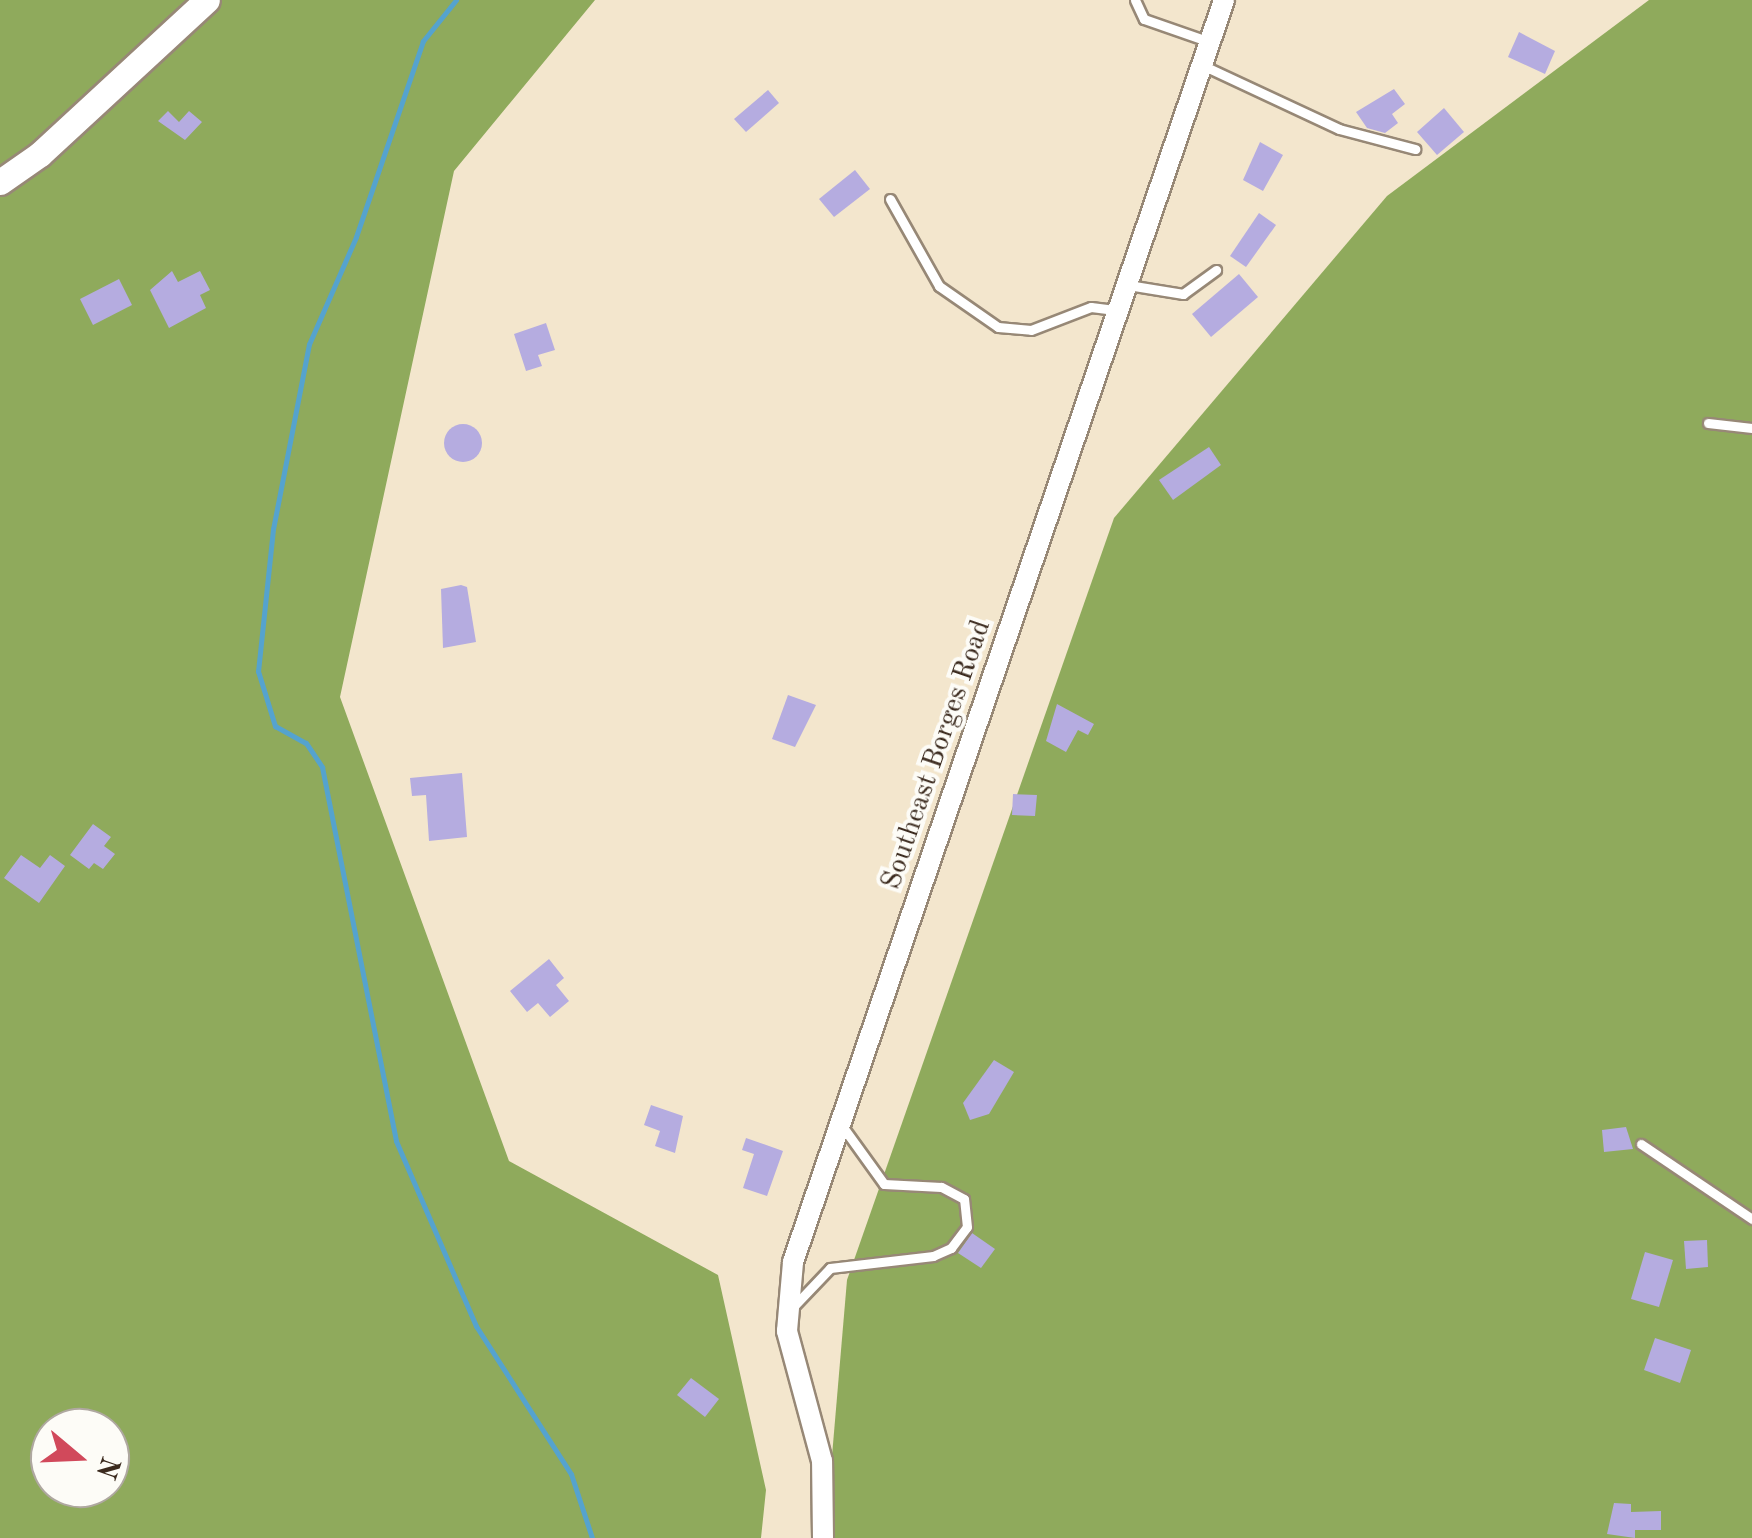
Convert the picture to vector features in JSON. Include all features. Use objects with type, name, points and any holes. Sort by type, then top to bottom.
[{"type":"main road","points":[[0,182],[40,154],[207,0]]},
{"type":"street","name":"Southeast Borges Road","points":[[823,1538],[822,1461],[786,1316],[793,1262],[1224,0]]},
{"type":"lane","points":[[1134,0],[1144,19],[1210,42]]},
{"type":"lane","points":[[1202,64],[1339,130],[1415,149]]},
{"type":"lane","points":[[890,199],[939,286],[998,327],[1030,330],[1092,308],[1119,311]]},
{"type":"lane","points":[[1128,286],[1183,294],[1216,270]]},
{"type":"lane","points":[[1708,422],[1752,428]]},
{"type":"lane","points":[[786,1316],[830,1268],[933,1256],[951,1248],[966,1227],[964,1199],[941,1187],[884,1184],[839,1122]]},
{"type":"lane","points":[[1641,1144],[1752,1219]]},
{"type":"green space","points":[[0,0],[595,0],[454,171],[340,697],[509,1161],[718,1275],[766,1490],[761,1538],[0,1538]]},
{"type":"green space","points":[[1649,0],[1752,0],[1752,1538],[825,1538],[847,1280],[1114,518],[1387,196]]},
{"type":"building","points":[[1519,32],[1555,51],[1545,74],[1508,57]]},
{"type":"building","points":[[1394,89],[1405,104],[1392,114],[1398,123],[1385,133],[1367,128],[1356,112]]},
{"type":"building","points":[[768,90],[779,103],[746,132],[734,119]]},
{"type":"building","points":[[1444,108],[1464,132],[1437,155],[1417,132]]},
{"type":"building","points":[[168,111],[179,122],[189,111],[202,122],[185,140],[158,121]]},
{"type":"building","points":[[1260,142],[1283,155],[1263,191],[1243,180]]},
{"type":"building","points":[[855,170],[870,189],[834,217],[819,199]]},
{"type":"building","points":[[1259,213],[1276,225],[1246,267],[1230,256]]},
{"type":"building","points":[[172,271],[178,282],[200,271],[210,290],[200,295],[206,308],[169,328],[150,290]]},
{"type":"building","points":[[1239,274],[1258,297],[1211,337],[1192,314]]},
{"type":"building","points":[[119,279],[132,305],[93,325],[80,299]]},
{"type":"building","points":[[546,323],[555,350],[538,355],[542,366],[526,371],[514,334]]},
{"type":"building","points":[[463,424],[477,429],[482,443],[477,457],[463,462],[449,457],[444,443],[449,429]]},
{"type":"building","points":[[1209,447],[1221,465],[1173,500],[1159,480]]},
{"type":"building","points":[[467,587],[476,642],[443,648],[441,589]]},
{"type":"building","points":[[788,695],[816,705],[795,747],[772,739]]},
{"type":"building","points":[[1057,704],[1094,724],[1088,735],[1078,730],[1066,752],[1046,741]]},
{"type":"building","points":[[462,773],[467,837],[429,841],[426,795],[412,796],[410,778]]},
{"type":"building","points":[[1013,794],[1037,795],[1035,816],[1012,815]]},
{"type":"building","points":[[93,824],[111,837],[104,846],[115,854],[103,869],[94,863],[89,869],[70,855]]},
{"type":"building","points":[[21,855],[40,868],[50,855],[65,866],[39,903],[4,878]]},
{"type":"building","points":[[549,959],[564,978],[556,985],[569,1001],[550,1017],[538,1003],[527,1012],[510,991]]},
{"type":"building","points":[[994,1060],[1014,1072],[989,1114],[970,1120],[963,1103]]},
{"type":"building","points":[[651,1105],[683,1116],[675,1153],[655,1146],[660,1131],[644,1125]]},
{"type":"building","points":[[1626,1127],[1633,1149],[1604,1152],[1602,1130]]},
{"type":"building","points":[[746,1138],[783,1151],[767,1196],[743,1188],[754,1154],[742,1150]]},
{"type":"building","points":[[972,1233],[995,1249],[981,1268],[958,1253]]},
{"type":"building","points":[[1707,1240],[1708,1267],[1686,1269],[1684,1241]]},
{"type":"building","points":[[1645,1252],[1673,1260],[1659,1307],[1631,1299]]},
{"type":"building","points":[[1655,1338],[1691,1350],[1680,1383],[1644,1370]]},
{"type":"building","points":[[691,1378],[719,1399],[705,1417],[677,1395]]},
{"type":"building","points":[[1614,1503],[1631,1504],[1631,1512],[1661,1511],[1661,1530],[1635,1530],[1635,1538],[1607,1534]]},
{"type":"waterway","points":[[456,0],[423,41],[356,237],[309,344],[273,529],[258,671],[275,726],[306,743],[322,767],[396,1141],[476,1326],[571,1474],[592,1538]]}]
